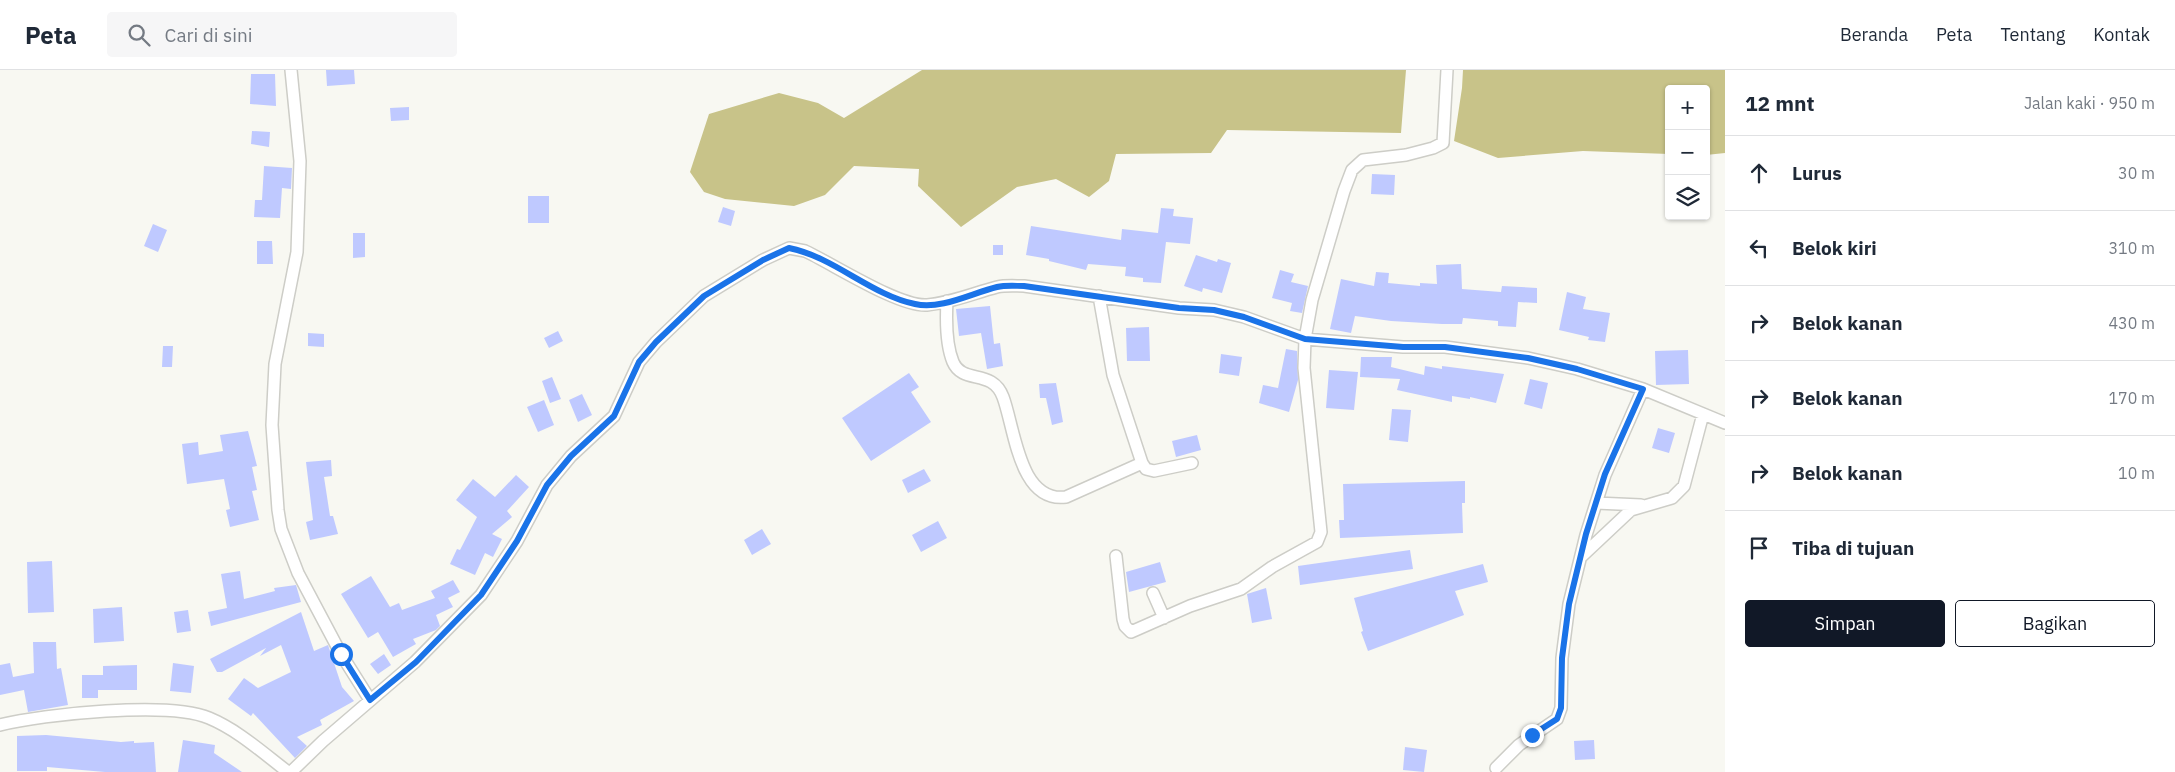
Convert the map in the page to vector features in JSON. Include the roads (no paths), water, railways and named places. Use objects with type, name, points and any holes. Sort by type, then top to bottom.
[{"type":"street","points":[[291,70],[300,161],[297,252],[275,364],[272,425],[278,510],[288,551],[298,573],[341,654],[370,700]]},
{"type":"street","points":[[1116,556],[1125,626],[1131,632],[1190,606],[1241,589],[1272,567],[1317,542],[1321,532],[1304,368],[1305,339],[1312,300],[1326,247],[1352,170],[1363,160],[1406,155],[1444,143],[1447,70]]},
{"type":"street","points":[[0,725],[55,716],[150,709],[188,712],[209,717],[235,732],[290,772],[370,700],[416,662],[481,595],[517,541],[547,485],[571,456],[614,416],[639,362],[704,296],[763,260],[789,248],[810,253],[896,297],[915,304],[926,305],[948,301],[999,287],[1024,286],[1179,308],[1214,310],[1244,317],[1305,339],[1485,351],[1577,369],[1643,389],[1725,422]]},
{"type":"street","points":[[1099,296],[1113,375],[1142,463],[1146,469],[1154,471],[1192,463]]},
{"type":"street","points":[[948,301],[947,320],[953,360],[958,371],[966,375],[983,377],[993,382],[1002,395],[1016,444],[1029,478],[1036,488],[1055,498],[1066,497],[1142,463]]},
{"type":"street","points":[[1496,768],[1519,745],[1557,719],[1561,708],[1562,658],[1569,604],[1580,558],[1596,502],[1617,445],[1643,389]]},
{"type":"street","points":[[1580,558],[1631,510],[1672,498],[1684,486],[1703,414]]},
{"type":"street","points":[[1596,502],[1646,505]]},
{"type":"street","points":[[1153,594],[1164,618]]}]
